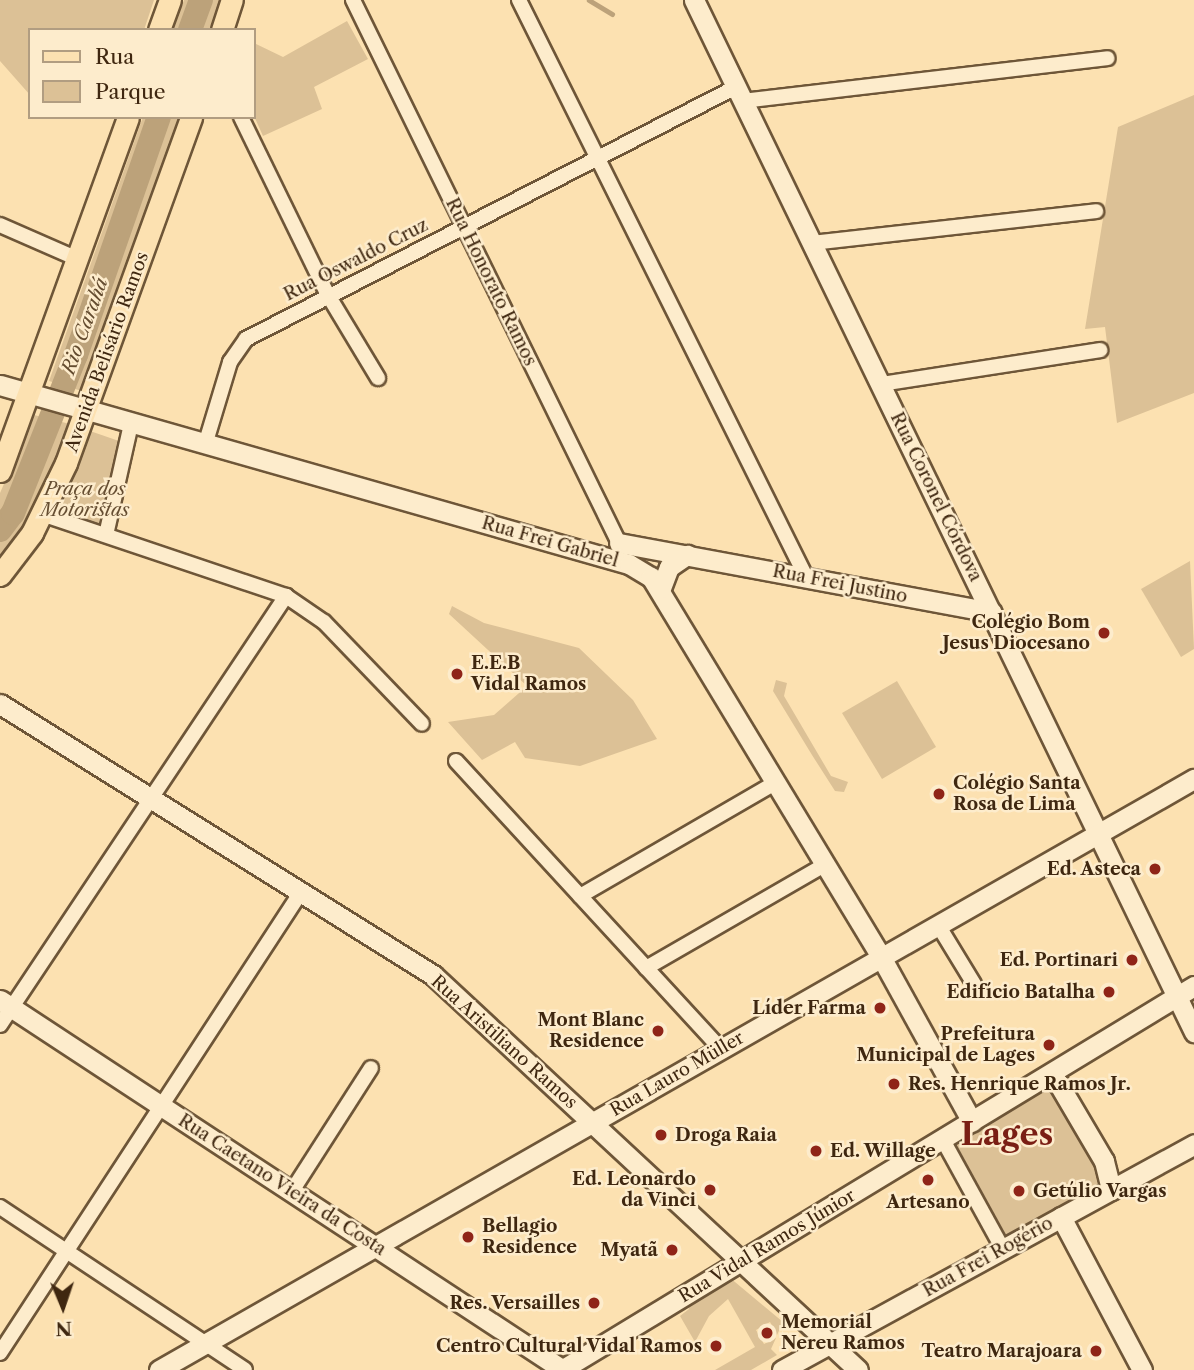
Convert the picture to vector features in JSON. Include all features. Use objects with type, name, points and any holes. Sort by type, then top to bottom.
[{"type":"main road","points":[[160,28],[170,0]]},
{"type":"main road","points":[[223,28],[232,0]]},
{"type":"main road","name":"Rua Coronel Córdova","points":[[694,0],[1100,833],[1185,991],[1194,1032]]},
{"type":"main road","points":[[0,471],[36,396],[78,259],[127,119]]},
{"type":"main road","name":"Avenida Belisário Ramos","points":[[0,575],[43,514],[190,119]]},
{"type":"main road","name":"Rua Frei Gabriel","points":[[0,385],[629,564],[661,588],[881,957],[972,1122]]},
{"type":"main road","name":"Rua Frei Justino","points":[[619,543],[992,612]]},
{"type":"main road","name":"Rua Honorato Ramos","points":[[619,543],[629,564]]},
{"type":"main road","points":[[661,588],[669,567],[687,555]]},
{"type":"main road","name":"Rua Aristiliano Ramos","points":[[0,704],[433,975],[858,1370]]},
{"type":"main road","name":"Rua Lauro Müller","points":[[159,1370],[1194,779]]},
{"type":"main road","name":"Rua Vidal Ramos Júnior","points":[[563,1370],[1185,991]]},
{"type":"main road","name":"Rua Caetano Vieira da Costa","points":[[6,1004],[563,1370]]},
{"type":"main road","points":[[1047,1077],[1058,1083],[1104,1161],[1111,1190]]},
{"type":"main road","name":"Rua Frei Rogério","points":[[782,1370],[1194,1144]]},
{"type":"main road","points":[[1061,1217],[1142,1370]]},
{"type":"street","name":"Rua Honorato Ramos","points":[[353,0],[619,543]]},
{"type":"street","points":[[519,0],[806,578]]},
{"type":"street","name":"Rua Oswaldo Cruz","points":[[205,445],[237,349],[328,295],[597,158],[739,94],[1107,58]]},
{"type":"street","points":[[241,119],[328,295],[378,378]]},
{"type":"street","points":[[812,243],[1096,211]]},
{"type":"street","points":[[0,226],[78,259]]},
{"type":"street","points":[[881,384],[1101,350]]},
{"type":"street","points":[[106,535],[131,424]]},
{"type":"street","points":[[43,514],[286,596],[324,622],[422,724]]},
{"type":"street","points":[[0,1025],[6,1004],[286,596]]},
{"type":"street","points":[[456,761],[721,1049]]},
{"type":"street","points":[[580,896],[777,782]]},
{"type":"street","points":[[646,968],[826,864]]},
{"type":"street","points":[[0,1353],[301,892]]},
{"type":"street","points":[[938,925],[974,984]]},
{"type":"street","points":[[292,1191],[371,1068]]},
{"type":"street","points":[[943,1140],[1003,1249]]},
{"type":"street","points":[[0,1207],[245,1370]]},
{"type":"green space","points":[[0,0],[154,0],[145,28],[28,28],[28,93],[0,61]]},
{"type":"green space","points":[[184,0],[224,0],[215,28],[174,28]]},
{"type":"green space","points":[[347,21],[368,59],[314,87],[322,109],[263,136],[255,119],[256,44],[283,57]]},
{"type":"green space","points":[[1194,95],[1194,393],[1117,423],[1105,327],[1085,329],[1118,127]]},
{"type":"green space","points":[[142,119],[182,119],[85,392],[49,381]]},
{"type":"green space","points":[[34,415],[74,425],[43,502],[0,563],[0,493]]},
{"type":"green space","name":"Praça dos Motoristas","points":[[90,431],[119,441],[101,528],[57,513]]},
{"type":"green space","points":[[1190,561],[1194,649],[1181,657],[1141,589]]},
{"type":"green space","points":[[452,606],[484,623],[579,648],[633,700],[657,739],[580,766],[525,758],[515,742],[482,760],[448,722],[494,715],[527,686],[449,614]]},
{"type":"green space","points":[[776,680],[787,683],[784,696],[831,776],[848,782],[844,792],[835,791],[773,691]]},
{"type":"green space","points":[[897,681],[936,747],[882,779],[842,713]]},
{"type":"green space","points":[[1047,1077],[1111,1190],[1003,1249],[943,1140]]},
{"type":"green space","points":[[729,1277],[783,1322],[777,1335],[770,1322],[756,1330],[764,1344],[776,1338],[771,1349],[777,1355],[751,1370],[715,1370],[755,1347],[728,1299],[709,1316],[695,1342],[680,1316],[689,1309],[686,1303]]},
{"type":"waterway","name":"Rio Carahá","points":[[191,28],[201,0]]},
{"type":"waterway","points":[[589,0],[612,14]]},
{"type":"waterway","name":"Rio Carahá","points":[[0,530],[13,513],[76,355],[158,119]]},
{"type":"place","name":"Colégio Bom Jesus Diocesano","points":[[1104,633]]},
{"type":"place","name":"E.E.B Vidal Ramos","points":[[457,674]]},
{"type":"place","name":"Colégio Santa Rosa de Lima","points":[[939,794]]},
{"type":"place","name":"Ed. Asteca","points":[[1155,869]]},
{"type":"place","name":"Ed. Portinari","points":[[1132,960]]},
{"type":"place","name":"Edifício Batalha","points":[[1109,992]]},
{"type":"place","name":"Líder Farma","points":[[880,1008]]},
{"type":"place","name":"Mont Blanc Residence","points":[[658,1031]]},
{"type":"place","name":"Prefeitura Municipal de Lages","points":[[1049,1045]]},
{"type":"place","name":"Res. Henrique Ramos Jr.","points":[[894,1084]]},
{"type":"place","name":"Droga Raia","points":[[661,1135]]},
{"type":"place","name":"Ed. Willage","points":[[816,1151]]},
{"type":"place","name":"Artesano","points":[[928,1180]]},
{"type":"place","name":"Ed. Leonardo da Vinci","points":[[710,1190]]},
{"type":"place","name":"Getúlio Vargas","points":[[1019,1191]]},
{"type":"place","name":"Bellagio Residence","points":[[468,1237]]},
{"type":"place","name":"Myatã","points":[[672,1250]]},
{"type":"place","name":"Res. Versailles","points":[[594,1303]]},
{"type":"place","name":"Memorial Nereu Ramos","points":[[767,1333]]},
{"type":"place","name":"Centro Cultural Vidal Ramos","points":[[716,1346]]},
{"type":"place","name":"Teatro Marajoara","points":[[1096,1351]]},
{"type":"district","name":"Lages","points":[[1007,1134]]}]
